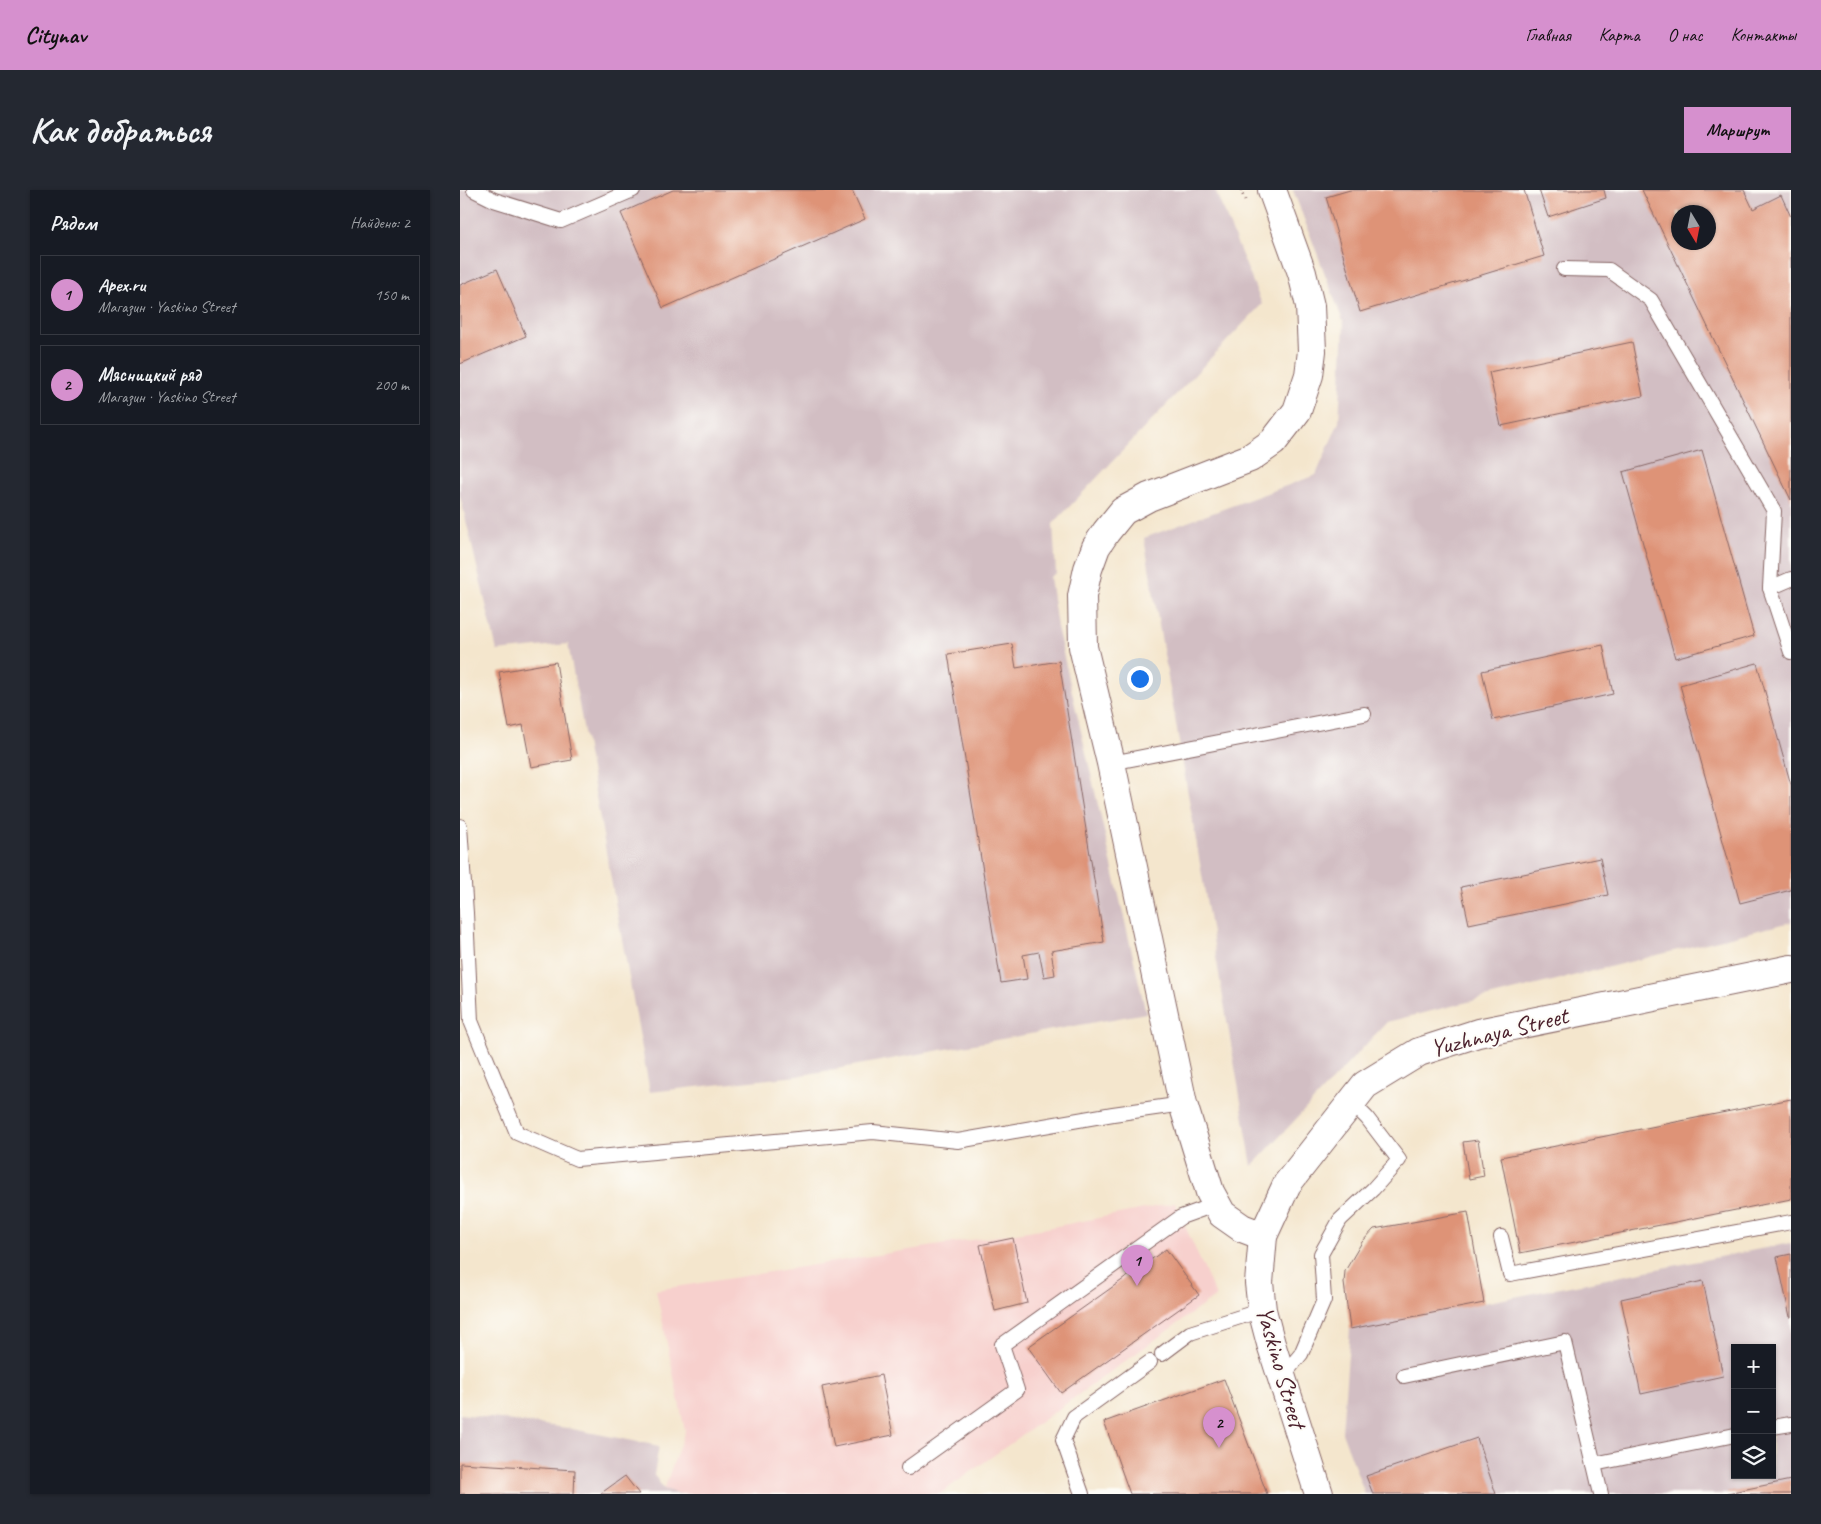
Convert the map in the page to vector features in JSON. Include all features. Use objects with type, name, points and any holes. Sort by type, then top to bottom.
[{"type":"street","points":[[1263,1236],[1242,1228],[1222,1214],[1210,1192],[1183,1104],[1111,763],[1083,647],[1082,596],[1088,569],[1096,548],[1123,511],[1149,497],[1250,458],[1273,442],[1297,411],[1309,375],[1312,334],[1310,306],[1302,273],[1272,190]]},
{"type":"street","name":"Yuzhnaya Street","points":[[1263,1236],[1288,1184],[1365,1085],[1419,1052],[1478,1033],[1791,969]]},
{"type":"street","name":"Yaskino Street","points":[[1263,1236],[1259,1283],[1262,1310],[1319,1494]]},
{"type":"lane","points":[[474,190],[494,200],[561,221],[633,190]]},
{"type":"lane","points":[[1564,269],[1609,270],[1651,300],[1774,511],[1770,588],[1791,652]]},
{"type":"lane","points":[[1770,588],[1791,579]]},
{"type":"lane","points":[[1111,763],[1364,714]]},
{"type":"lane","points":[[460,826],[471,1021],[517,1133],[577,1159],[873,1132],[958,1141],[1183,1104]]},
{"type":"lane","points":[[1282,1377],[1300,1354],[1324,1300],[1321,1254],[1335,1228],[1340,1220],[1373,1189],[1399,1160],[1367,1118],[1351,1102]]},
{"type":"lane","points":[[908,1468],[1017,1390],[1002,1345],[1181,1217],[1216,1204]]},
{"type":"lane","points":[[1501,1237],[1510,1274],[1791,1222]]},
{"type":"lane","points":[[1162,1354],[1190,1334],[1262,1310]]},
{"type":"lane","points":[[1404,1376],[1565,1342],[1601,1494]]},
{"type":"lane","points":[[1082,1494],[1063,1440],[1074,1417],[1150,1362]]},
{"type":"lane","points":[[1776,1426],[1791,1424]]},
{"type":"lane","points":[[1594,1464],[1731,1436]]},
{"type":"path","points":[[1241,190],[1248,208]]},
{"type":"shaded area","points":[[460,190],[1215,190],[1262,304],[1053,524],[1056,573],[1050,577],[1057,627],[1146,1013],[797,1076],[650,1092],[568,644],[497,651],[460,495]]},
{"type":"shaded area","points":[[1293,190],[1791,190],[1791,922],[1387,1022],[1252,1166],[1144,538],[1316,475],[1339,422],[1344,324]]},
{"type":"shaded area","points":[[1175,1203],[1216,1296],[940,1494],[681,1494],[664,1489],[685,1431],[656,1290],[1047,1228]]},
{"type":"shaded area","points":[[1791,1243],[1791,1494],[1365,1494],[1342,1432],[1350,1329]]},
{"type":"shaded area","points":[[460,1414],[567,1428],[659,1446],[654,1475],[664,1489],[681,1494],[460,1494]]},
{"type":"building","points":[[673,190],[852,190],[865,219],[663,308],[621,213]]},
{"type":"building","points":[[1350,190],[1524,190],[1544,256],[1360,312],[1326,197]]},
{"type":"building","points":[[1539,190],[1604,190],[1606,198],[1548,217]]},
{"type":"building","points":[[1642,190],[1744,190],[1753,209],[1781,195],[1791,217],[1791,500]]},
{"type":"building","points":[[497,269],[526,336],[460,364],[460,285]]},
{"type":"building","points":[[1632,342],[1643,396],[1501,426],[1489,372]]},
{"type":"building","points":[[1702,450],[1754,636],[1675,658],[1623,472]]},
{"type":"building","points":[[1012,644],[1016,668],[1059,661],[1104,942],[1051,951],[1055,975],[1044,977],[1039,952],[1023,955],[1027,979],[1001,983],[948,654]]},
{"type":"building","points":[[1603,645],[1613,694],[1493,720],[1482,671]]},
{"type":"building","points":[[556,662],[572,760],[531,767],[523,725],[509,728],[499,672]]},
{"type":"building","points":[[1757,663],[1791,785],[1791,890],[1740,903],[1680,685]]},
{"type":"building","points":[[1600,858],[1608,895],[1469,924],[1461,887]]},
{"type":"building","points":[[1791,1099],[1791,1199],[1520,1253],[1501,1157]]},
{"type":"building","points":[[1478,1140],[1484,1176],[1469,1179],[1463,1142]]},
{"type":"building","points":[[1468,1212],[1484,1303],[1350,1329],[1344,1283],[1345,1271],[1362,1242],[1374,1229]]},
{"type":"building","points":[[1013,1238],[1027,1303],[995,1311],[980,1245]]},
{"type":"building","points":[[1166,1249],[1199,1295],[1061,1393],[1028,1347]]},
{"type":"building","points":[[1791,1254],[1791,1317],[1790,1317],[1777,1257]]},
{"type":"building","points":[[1703,1281],[1723,1376],[1641,1394],[1621,1299]]},
{"type":"building","points":[[881,1375],[893,1435],[834,1447],[822,1387]]},
{"type":"building","points":[[1224,1379],[1267,1494],[1130,1494],[1104,1422]]},
{"type":"building","points":[[1477,1438],[1496,1494],[1373,1494],[1366,1476]]},
{"type":"building","points":[[460,1463],[575,1470],[574,1494],[460,1494]]},
{"type":"building","points":[[625,1476],[639,1494],[600,1494]]},
{"type":"building","points":[[1791,1480],[1791,1494],[1727,1494],[1727,1493]]},
{"type":"place","name":"Apex.ru","points":[[1137,1286]]},
{"type":"place","name":"Мясницкий ряд","points":[[1219,1448]]}]
